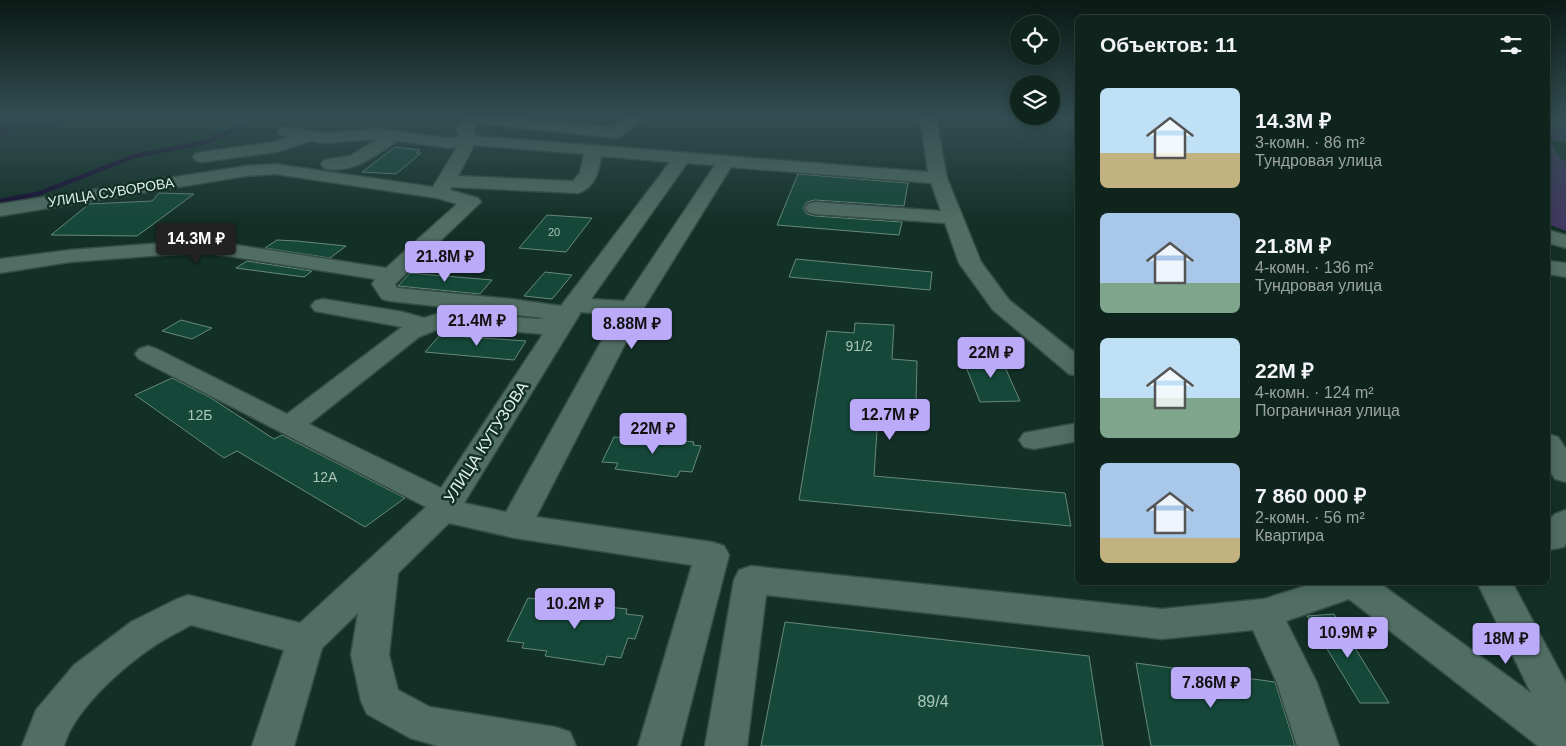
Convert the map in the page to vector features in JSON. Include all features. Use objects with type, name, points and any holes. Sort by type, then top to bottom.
[{"type":"street","points":[[202,157],[233,153]]},
{"type":"street","points":[[330,164],[355,161],[368,153]]},
{"type":"street","points":[[442,187],[462,153]]},
{"type":"street","points":[[442,187],[578,187],[589,174],[587,153]]},
{"type":"street","points":[[627,153],[938,178]]},
{"type":"street","points":[[934,153],[938,178],[970,263],[1001,305],[1075,366]]},
{"type":"street","name":"УЛИЦА КУТУЗОВА","points":[[306,640],[444,507],[570,312],[682,158]]},
{"type":"street","points":[[515,526],[632,309],[726,161]]},
{"type":"street","name":"УЛИЦА СУВОРОВА","points":[[0,210],[246,171],[275,169],[442,187]]},
{"type":"street","points":[[442,187],[471,202],[383,284],[390,294],[570,312],[632,309]]},
{"type":"street","points":[[815,208],[953,218]]},
{"type":"street","points":[[1550,237],[1566,242]]},
{"type":"street","points":[[0,266],[70,256],[203,246],[391,275]]},
{"type":"street","points":[[1550,268],[1566,270]]},
{"type":"street","points":[[323,306],[403,318],[424,326]]},
{"type":"street","points":[[289,426],[410,332],[424,326],[443,319],[542,327],[570,312]]},
{"type":"street","points":[[148,354],[444,507],[515,526],[712,555],[660,746]]},
{"type":"street","points":[[1034,440],[1075,433]]},
{"type":"street","points":[[1550,447],[1566,472]]},
{"type":"street","points":[[1550,538],[1566,522]]},
{"type":"street","points":[[382,566],[370,655],[381,701],[424,725],[554,746]]},
{"type":"street","points":[[726,746],[751,580],[1162,624],[1264,614],[1327,594],[1345,585]]},
{"type":"street","points":[[1355,585],[1566,743]]},
{"type":"street","points":[[1496,585],[1566,723]]},
{"type":"street","points":[[43,746],[50,723],[88,677],[144,633],[188,610],[306,640],[273,746]]},
{"type":"street","points":[[1264,614],[1297,683],[1318,746]]},
{"type":"shaded area","points":[[1550,153],[1557,153],[1562,160],[1566,161],[1566,231],[1550,225]]},
{"type":"building","points":[[387,153],[421,153],[396,174],[362,172]]},
{"type":"building","points":[[798,174],[908,183],[904,206],[815,200],[807,202],[803,208],[807,214],[815,216],[902,222],[899,235],[777,225]]},
{"type":"building","points":[[159,193],[194,194],[137,236],[51,235],[89,204],[152,201]]},
{"type":"building","points":[[547,215],[592,218],[566,252],[519,248]]},
{"type":"building","points":[[277,240],[346,246],[330,258],[265,248]]},
{"type":"building","points":[[796,259],[932,272],[930,290],[789,277]]},
{"type":"building","points":[[247,261],[312,271],[304,277],[236,268]]},
{"type":"building","points":[[545,272],[572,275],[552,299],[524,296]]},
{"type":"building","points":[[410,273],[492,280],[480,294],[398,286]]},
{"type":"building","points":[[181,320],[212,328],[192,339],[162,331]]},
{"type":"building","points":[[855,323],[894,325],[892,359],[917,361],[916,403],[879,400],[874,476],[1065,493],[1071,526],[799,500],[827,331],[854,333]]},
{"type":"building","points":[[440,335],[526,341],[514,360],[425,352]]},
{"type":"building","points":[[1000,356],[1020,401],[980,402],[962,357]]},
{"type":"building","points":[[172,378],[211,398],[274,439],[282,435],[405,498],[365,527],[237,451],[224,458],[135,395]]},
{"type":"building","points":[[630,435],[694,442],[693,445],[701,446],[692,472],[680,471],[677,477],[615,469],[618,463],[602,462],[614,437],[629,438]]},
{"type":"building","points":[[528,598],[627,609],[626,614],[643,616],[635,639],[628,638],[621,658],[607,656],[604,665],[545,656],[547,651],[522,648],[524,643],[507,641]]},
{"type":"building","points":[[1334,614],[1389,703],[1360,703],[1307,616]]},
{"type":"building","points":[[785,622],[1089,656],[1103,746],[761,746]]},
{"type":"building","points":[[1136,663],[1275,682],[1295,746],[1151,746]]},
{"type":"waterway","points":[[0,201],[37,194],[135,156],[151,153]]}]
